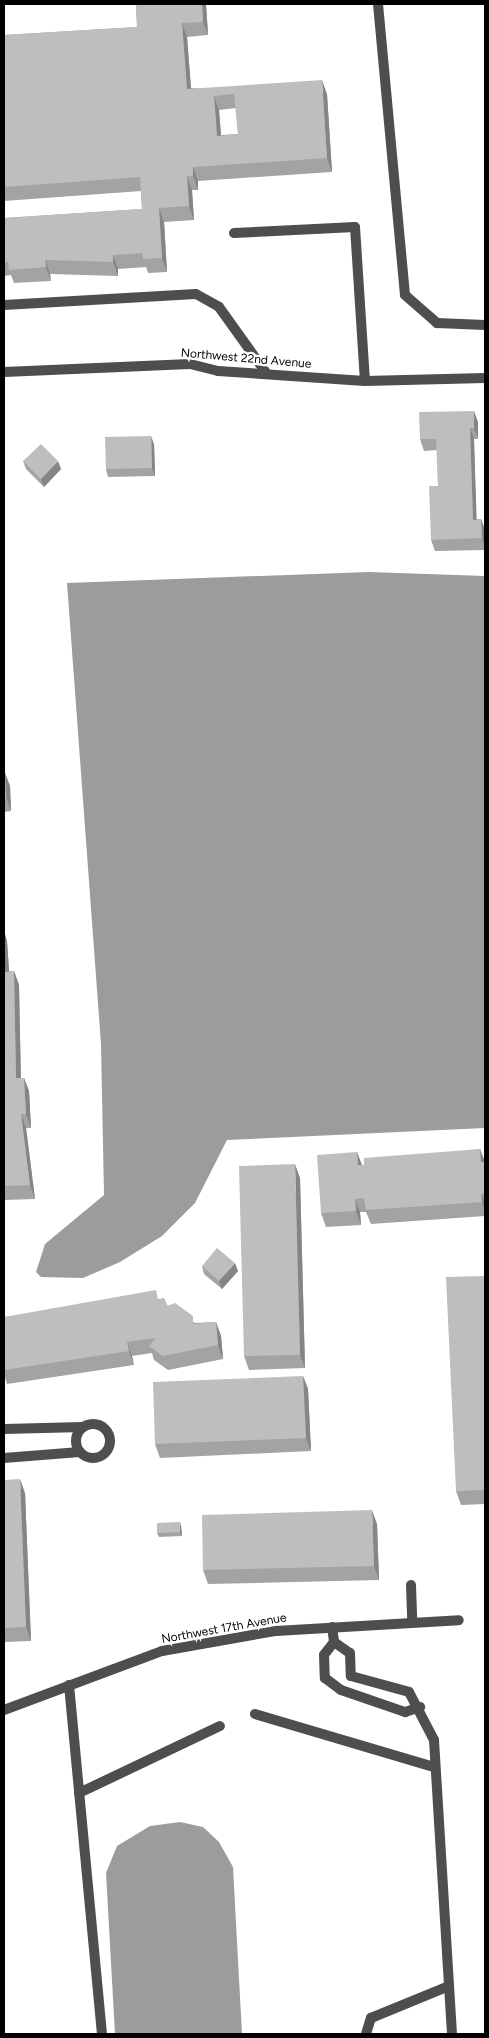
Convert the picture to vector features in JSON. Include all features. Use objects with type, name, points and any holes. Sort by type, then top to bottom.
[{"type":"street","points":[[378,4],[404,295],[437,323],[485,325]]},
{"type":"street","points":[[234,233],[355,226],[365,381]]},
{"type":"street","points":[[4,305],[196,294],[219,308],[267,374]]},
{"type":"street","name":"Northwest 22nd Avenue","points":[[4,372],[190,364],[267,374],[365,381],[485,378]]},
{"type":"street","points":[[4,1429],[99,1425],[107,1432],[109,1443],[104,1453],[95,1458],[80,1452],[4,1458]]},
{"type":"street","points":[[80,1452],[76,1442],[83,1427]]},
{"type":"street","points":[[411,1585],[412,1622]]},
{"type":"street","name":"Northwest 17th Avenue","points":[[4,1710],[162,1651],[276,1631],[459,1620]]},
{"type":"street","points":[[332,1627],[334,1642],[324,1655],[325,1678],[341,1690],[405,1712],[420,1707]]},
{"type":"street","points":[[334,1642],[350,1653],[351,1676],[341,1690]]},
{"type":"street","points":[[351,1676],[409,1692],[420,1707],[434,1740],[434,1767],[452,2034]]},
{"type":"street","points":[[69,1685],[102,2034]]},
{"type":"street","points":[[255,1714],[434,1767]]},
{"type":"street","points":[[79,1793],[220,1726]]},
{"type":"street","points":[[366,2034],[371,2018],[449,1986]]},
{"type":"shaded area","points":[[369,572],[485,576],[485,1128],[227,1140],[195,1203],[162,1236],[120,1262],[83,1278],[41,1277],[36,1272],[45,1244],[104,1195],[101,1044],[67,583]]},
{"type":"shaded area","points":[[180,1822],[203,1827],[219,1842],[233,1867],[242,2034],[115,2034],[106,1873],[117,1846],[150,1826]]},
{"type":"building","points":[[136,4],[202,4],[203,22],[182,23],[187,89],[322,80],[327,158],[193,167],[193,176],[187,176],[189,206],[159,208],[162,258],[143,259],[142,253],[113,255],[113,262],[45,260],[46,267],[9,270],[8,262],[4,262],[4,218],[142,209],[140,177],[4,187],[4,35],[137,27]],"holes":[[[234,94],[238,134],[217,136],[214,96]]]},
{"type":"building","points":[[474,411],[474,428],[470,428],[473,520],[481,519],[482,538],[431,540],[429,486],[438,486],[436,439],[420,439],[419,412]]},
{"type":"building","points":[[151,436],[152,468],[106,469],[105,437]]},
{"type":"building","points":[[41,444],[58,461],[41,479],[23,461]]},
{"type":"building","points":[[4,773],[6,797],[4,798]]},
{"type":"building","points":[[4,950],[5,972],[14,971],[16,1078],[24,1078],[26,1114],[21,1114],[30,1185],[4,1186]]},
{"type":"building","points":[[480,1149],[481,1162],[485,1162],[485,1194],[481,1194],[482,1202],[366,1210],[364,1198],[355,1199],[356,1211],[321,1213],[317,1155],[357,1152],[358,1165],[364,1165],[364,1158]]},
{"type":"building","points":[[295,1164],[300,1355],[244,1356],[239,1166]]},
{"type":"building","points":[[217,1248],[235,1263],[219,1281],[202,1266]]},
{"type":"building","points":[[485,1276],[485,1490],[456,1491],[446,1277]]},
{"type":"building","points":[[156,1290],[158,1300],[164,1298],[167,1306],[175,1303],[193,1316],[193,1324],[216,1322],[218,1345],[163,1356],[149,1346],[156,1338],[127,1342],[129,1351],[4,1370],[4,1317]]},
{"type":"building","points":[[303,1376],[306,1438],[155,1444],[153,1382]]},
{"type":"building","points":[[20,1479],[26,1627],[4,1628],[4,1480]]},
{"type":"building","points":[[372,1510],[374,1566],[203,1570],[202,1515]]},
{"type":"building","points":[[180,1522],[180,1532],[157,1533],[157,1523]]}]
